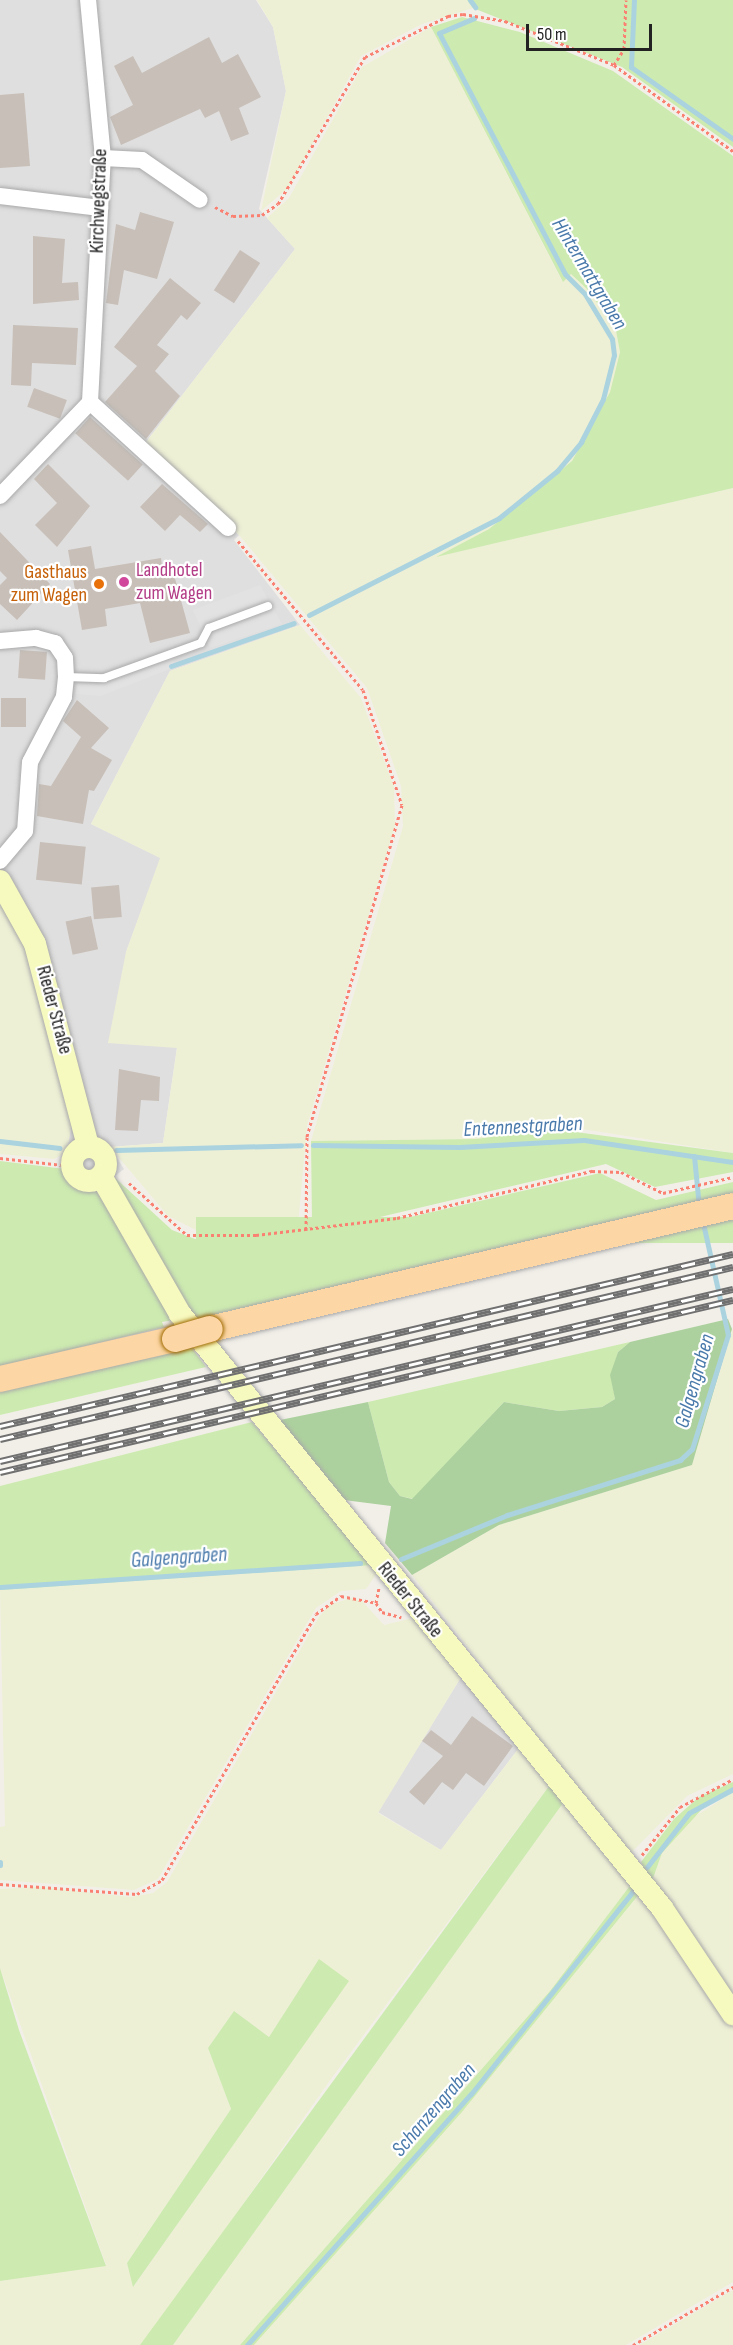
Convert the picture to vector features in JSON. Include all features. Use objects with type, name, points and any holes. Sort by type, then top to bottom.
[{"type":"main road","points":[[0,1379],[730,1207]]},
{"type":"street","name":"Kirchwegstraße","points":[[88,0],[103,159],[90,402]]},
{"type":"street","points":[[103,159],[142,160],[200,200]]},
{"type":"street","points":[[0,195],[100,208]]},
{"type":"street","points":[[0,496],[90,402],[228,528]]},
{"type":"street","points":[[0,642],[36,638],[55,643],[65,658],[66,678],[64,697],[30,762],[25,831],[0,861]]},
{"type":"street","name":"Rieder Straße","points":[[0,881],[35,944],[88,1146],[102,1153],[103,1172],[180,1314],[417,1610],[631,1869],[733,2014]]},
{"type":"street","points":[[88,1146],[74,1155],[72,1166],[82,1180],[103,1172]]},
{"type":"lane","points":[[66,678],[104,678],[201,643],[209,628],[268,606]]},
{"type":"path","points":[[614,65],[624,49],[626,0]]},
{"type":"path","points":[[200,200],[233,216],[261,215],[278,204],[365,57],[448,16],[479,13],[505,21],[614,65],[733,151]]},
{"type":"path","points":[[228,528],[363,690],[402,806],[307,1137],[306,1233]]},
{"type":"path","points":[[0,1158],[72,1166]]},
{"type":"path","points":[[103,1172],[116,1171],[187,1235],[306,1233],[397,1218],[592,1171],[621,1172],[652,1192],[677,1191],[733,1177]]},
{"type":"path","points":[[376,1603],[377,1591],[390,1575]]},
{"type":"path","points":[[0,1884],[136,1894],[149,1890],[178,1859],[323,1604],[341,1596],[376,1603],[395,1618],[417,1610]]},
{"type":"path","points":[[631,1869],[680,1807],[733,1779]]},
{"type":"path","points":[[633,2345],[733,2287]]},
{"type":"shaded area","points":[[0,0],[256,0],[273,27],[286,91],[259,209],[295,249],[143,446],[239,535],[234,540],[300,625],[170,671],[91,824],[161,858],[126,952],[177,1047],[163,1143],[110,1147],[124,1169],[90,1196],[62,1177],[73,1115],[0,900]]},
{"type":"shaded area","points":[[260,585],[282,624],[210,648],[193,610]]},
{"type":"shaded area","points":[[172,657],[175,667],[101,696],[75,694],[78,683],[98,685]]},
{"type":"shaded area","points":[[463,1674],[522,1744],[441,1850],[378,1812]]},
{"type":"green space","points":[[257,0],[467,0],[473,8],[422,24],[361,56],[288,188],[261,211],[286,91],[273,27]]},
{"type":"green space","points":[[467,0],[733,0],[733,147],[622,67],[473,8]]},
{"type":"green space","points":[[462,17],[520,32],[613,71],[733,156],[733,488],[436,557],[489,529],[572,461],[610,392],[620,352],[616,331],[589,291],[571,274],[563,282],[431,27]]},
{"type":"green space","points":[[431,27],[562,281],[571,274],[589,291],[616,331],[620,352],[610,392],[572,461],[489,529],[439,556],[733,488],[733,1153],[582,1129],[476,1139],[311,1141],[403,826],[401,786],[367,688],[239,535],[143,446],[295,249],[267,218],[289,198],[362,67]]},
{"type":"green space","points":[[300,625],[361,698],[394,787],[395,825],[307,1126],[298,1225],[290,1230],[198,1231],[168,1216],[110,1147],[163,1143],[177,1048],[108,1043],[126,952],[160,858],[91,824],[170,671]]},
{"type":"green space","points":[[0,900],[23,936],[73,1115],[67,1152],[54,1159],[0,1154]]},
{"type":"green space","points":[[553,1129],[733,1153],[733,1172],[655,1187],[606,1164],[363,1221],[312,1224],[311,1141],[476,1139]]},
{"type":"green space","points":[[0,1161],[65,1169],[75,1184],[95,1188],[174,1320],[162,1322],[164,1327],[0,1367]]},
{"type":"green space","points":[[600,1173],[656,1200],[733,1182],[733,1195],[191,1320],[112,1175],[172,1230],[195,1239],[302,1237],[363,1228]]},
{"type":"green space","points":[[196,1217],[733,1217],[733,1243],[196,1243]]},
{"type":"green space","points":[[728,1319],[732,1329],[692,1465],[499,1525],[412,1575],[385,1543],[391,1506],[344,1500],[280,1420],[368,1402],[389,1482],[400,1496],[412,1499],[504,1402],[559,1411],[602,1407],[615,1399],[610,1375],[618,1352],[630,1342]]},
{"type":"green space","points":[[733,1328],[733,1774],[687,1796],[629,1855],[412,1575],[499,1525],[692,1465]]},
{"type":"green space","points":[[630,1342],[618,1352],[611,1375],[615,1399],[602,1407],[559,1411],[504,1402],[413,1499],[400,1496],[389,1482],[368,1402]]},
{"type":"green space","points":[[191,1347],[206,1367],[0,1415],[0,1389]]},
{"type":"green space","points":[[252,1422],[373,1565],[0,1590],[0,1486]]},
{"type":"green space","points":[[373,1565],[377,1573],[366,1589],[341,1591],[316,1608],[158,1879],[134,1890],[0,1880],[0,1827],[5,1826],[0,1590]]},
{"type":"green space","points":[[351,1598],[362,1601],[384,1625],[413,1618],[463,1674],[378,1813],[441,1850],[522,1744],[552,1782],[331,2079],[151,2335],[140,2345],[0,2345],[0,2281],[106,2265],[0,1968],[0,1889],[38,1887],[131,1897],[153,1893],[167,1882],[319,1617],[329,1605]],"holes":[[[319,1960],[348,1981],[134,2286],[127,2263],[231,2109],[208,2048],[234,2011],[269,2037]]]},
{"type":"green space","points":[[552,1782],[566,1799],[173,2345],[140,2345]]},
{"type":"green space","points":[[733,1782],[733,1792],[704,1807],[662,1853],[651,1884],[641,1862],[674,1819],[699,1797]]},
{"type":"green space","points":[[733,1792],[733,2000],[651,1884],[662,1853],[691,1819]]},
{"type":"green space","points":[[566,1799],[632,1883],[550,1991],[240,2345],[173,2345]]},
{"type":"green space","points":[[632,1883],[640,1893],[462,2112],[254,2345],[240,2345],[550,1991]]},
{"type":"green space","points":[[640,1893],[733,2027],[733,2282],[626,2345],[254,2345],[462,2112]]},
{"type":"green space","points":[[319,1959],[349,1981],[133,2287],[127,2263],[231,2109],[208,2048],[234,2011],[269,2037]]},
{"type":"green space","points":[[0,1968],[19,2030],[106,2266],[0,2281]]},
{"type":"green space","points":[[733,2290],[733,2345],[639,2345],[643,2343]]},
{"type":"building","points":[[209,37],[222,63],[238,54],[261,97],[239,108],[249,134],[231,141],[219,111],[205,118],[200,109],[121,145],[110,117],[133,105],[114,66],[133,56],[142,73]]},
{"type":"building","points":[[24,93],[30,166],[0,168],[0,95]]},
{"type":"building","points":[[140,212],[174,222],[157,279],[124,270],[118,305],[106,303],[116,224],[135,230]]},
{"type":"building","points":[[33,236],[65,239],[62,283],[78,282],[79,300],[33,304]]},
{"type":"building","points":[[240,250],[260,263],[234,303],[214,290]]},
{"type":"building","points":[[170,278],[201,303],[187,320],[181,315],[157,345],[169,354],[155,371],[180,396],[146,439],[105,402],[137,366],[114,347]]},
{"type":"building","points":[[13,325],[78,328],[76,365],[32,363],[31,386],[11,385]]},
{"type":"building","points":[[34,388],[67,400],[60,419],[27,407]]},
{"type":"building","points":[[90,417],[143,465],[128,481],[75,433]]},
{"type":"building","points":[[48,464],[90,506],[57,547],[35,525],[57,503],[34,479]]},
{"type":"building","points":[[162,484],[208,524],[200,532],[180,515],[165,531],[140,507]]},
{"type":"building","points":[[0,532],[50,584],[17,620],[0,604],[0,585],[7,578],[0,571]]},
{"type":"building","name":"Landhotel zum Wagen","points":[[91,546],[95,569],[161,558],[162,566],[171,564],[190,633],[150,643],[140,603],[105,609],[107,626],[82,630],[68,550]]},
{"type":"building","points":[[20,650],[47,652],[45,680],[18,678]]},
{"type":"building","points":[[1,698],[26,698],[26,727],[1,727]]},
{"type":"building","points":[[77,700],[109,728],[91,748],[112,760],[94,791],[89,790],[83,824],[37,816],[39,784],[51,786],[81,737],[63,721]]},
{"type":"building","points":[[40,842],[86,847],[82,885],[36,880]]},
{"type":"building","points":[[119,885],[122,917],[94,919],[91,887]]},
{"type":"building","points":[[91,916],[98,949],[73,955],[66,921]]},
{"type":"building","points":[[119,1069],[160,1077],[159,1101],[141,1100],[138,1131],[115,1130]]},
{"type":"building","points":[[472,1716],[513,1746],[484,1786],[466,1773],[453,1790],[442,1782],[424,1805],[409,1792],[443,1756],[422,1741],[431,1730],[451,1745]]},
{"type":"waterway","name":"Hintermattgraben","points":[[470,0],[475,7]]},
{"type":"waterway","name":"Entennestgraben","points":[[634,0],[631,67],[733,139]]},
{"type":"waterway","name":"Hintermattgraben","points":[[309,615],[499,518],[557,471],[581,442],[603,399],[614,355],[612,339],[585,294],[565,274],[439,33],[474,18]]},
{"type":"waterway","name":"Hintermattgraben","points":[[171,666],[294,623]]},
{"type":"waterway","name":"Entennestgraben","points":[[313,1145],[459,1147],[584,1140],[733,1162]]},
{"type":"waterway","name":"Entennestgraben","points":[[0,1141],[60,1148]]},
{"type":"waterway","name":"Entennestgraben","points":[[116,1150],[301,1145]]},
{"type":"waterway","name":"Galgengraben","points":[[694,1156],[699,1207]]},
{"type":"waterway","name":"Galgengraben","points":[[401,1559],[507,1515],[680,1460],[692,1449],[728,1335],[702,1219]]},
{"type":"waterway","name":"Galgengraben","points":[[0,1587],[360,1563]]},
{"type":"waterway","name":"Schanzengraben","points":[[647,1867],[689,1813],[733,1789]]},
{"type":"waterway","name":"Schanzengraben","points":[[247,2345],[471,2094],[636,1887]]},
{"type":"railway","points":[[0,1426],[733,1254]]},
{"type":"railway","points":[[0,1439],[733,1267]]},
{"type":"railway","points":[[0,1461],[733,1289]]},
{"type":"railway","points":[[0,1472],[733,1300]]},
{"type":"place","name":"Landhotel zum Wagen","points":[[124,582]]},
{"type":"place","name":"Gasthaus zum Wagen","points":[[99,584]]}]
